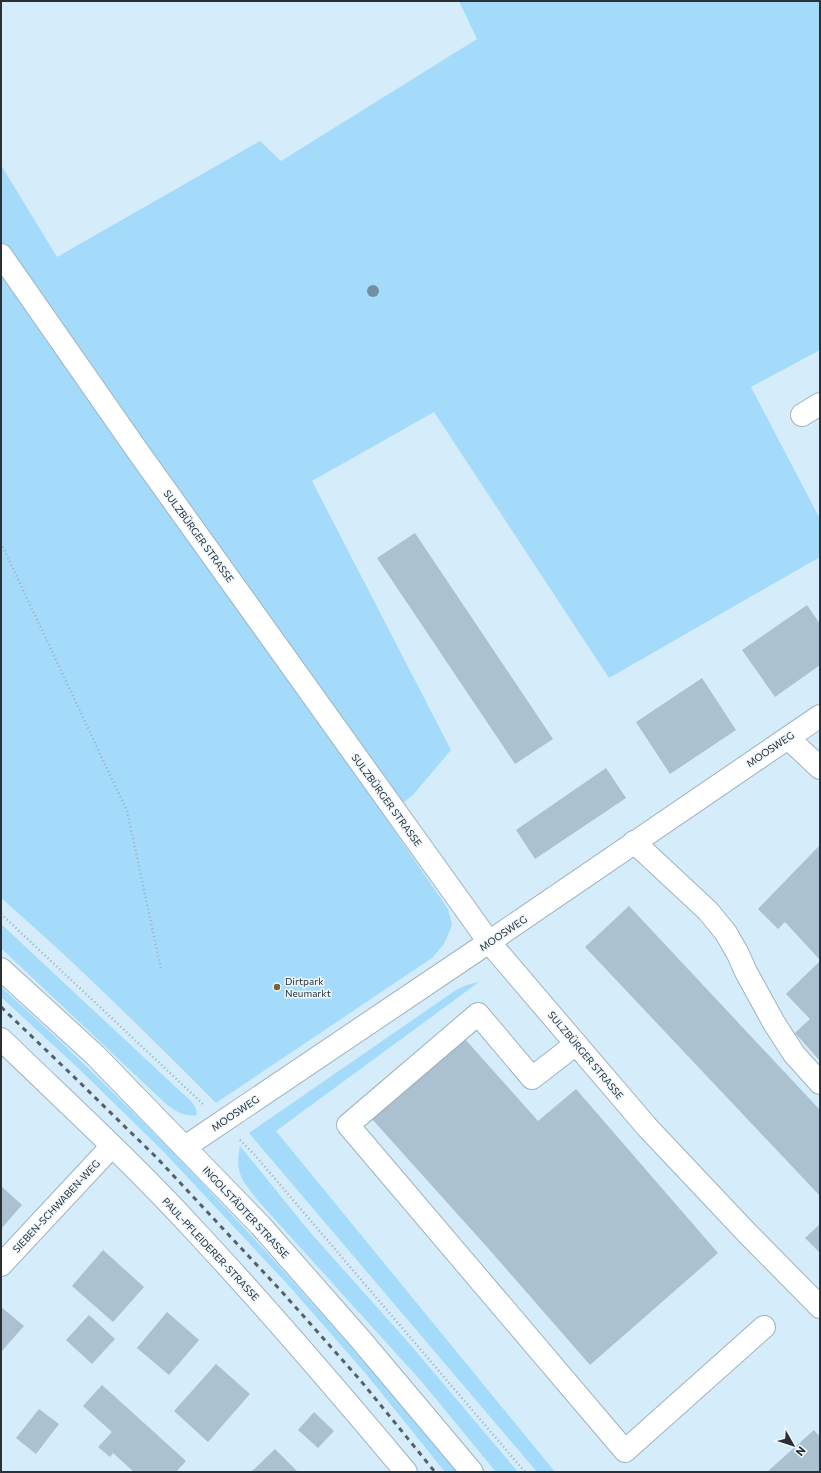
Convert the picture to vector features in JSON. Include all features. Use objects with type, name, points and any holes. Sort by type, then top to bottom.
[{"type":"street","name":"SULZBÜRGER STRASSE","points":[[1,255],[139,453],[489,942],[646,1126],[747,1233],[820,1307]]},
{"type":"street","name":"MOOSWEG","points":[[185,1147],[820,716]]},
{"type":"street","points":[[788,738],[820,768]]},
{"type":"street","points":[[634,842],[708,911],[726,933],[774,1023],[794,1054],[820,1083]]},
{"type":"street","name":"INGOLSTÄDTER STRASSE","points":[[1,969],[95,1055],[270,1236],[389,1372],[472,1472]]},
{"type":"street","points":[[576,1044],[532,1078],[478,1014],[348,1125],[625,1451],[764,1327]]},
{"type":"street","name":"PAUL-PFLEIDERER-STRASSE","points":[[1,1039],[112,1146],[256,1296],[406,1472]]},
{"type":"street","name":"SIEBEN-SCHWABEN-WEG","points":[[1,1265],[112,1146]]},
{"type":"path","points":[[1,543],[127,811],[161,969]]},
{"type":"path","points":[[1,914],[253,1153],[525,1472]]},
{"type":"shaded area","points":[[459,1],[820,1],[820,350],[751,387],[820,519],[820,557],[609,678],[434,412],[312,481],[451,750],[413,795],[385,817],[448,909],[452,925],[444,944],[432,958],[216,1103],[84,973],[1,898],[1,165],[57,257],[260,141],[281,161],[477,39]]},
{"type":"shaded area","points":[[1,924],[190,1100],[196,1108],[197,1115],[188,1115],[172,1109],[1,948]]},
{"type":"shaded area","points":[[479,982],[276,1131],[555,1472],[537,1472],[249,1133],[456,990]]},
{"type":"shaded area","points":[[1,987],[122,1101],[238,1221],[349,1345],[457,1472],[445,1472],[367,1375],[290,1287],[162,1150],[76,1066],[1,997]]},
{"type":"shaded area","points":[[240,1146],[309,1231],[408,1342],[518,1472],[496,1472],[422,1382],[260,1203],[241,1177],[238,1164]]},
{"type":"building","points":[[415,533],[553,739],[515,764],[377,558]]},
{"type":"building","points":[[807,605],[820,624],[820,665],[775,697],[742,650]]},
{"type":"building","points":[[702,678],[736,730],[670,774],[636,722]]},
{"type":"building","points":[[606,768],[626,798],[535,859],[516,830]]},
{"type":"building","points":[[820,845],[820,960],[785,922],[778,929],[758,909]]},
{"type":"building","points":[[629,906],[820,1110],[820,1196],[585,947]]},
{"type":"building","points":[[820,961],[820,1061],[795,1033],[810,1019],[786,994]]},
{"type":"building","points":[[464,1038],[538,1121],[576,1089],[718,1253],[590,1365],[372,1119]]},
{"type":"building","points":[[1,1186],[22,1205],[1,1229]]},
{"type":"building","points":[[820,1224],[820,1253],[805,1238]]},
{"type":"building","points":[[103,1250],[144,1287],[113,1322],[72,1286]]},
{"type":"building","points":[[1,1307],[24,1326],[1,1352]]},
{"type":"building","points":[[167,1312],[199,1340],[169,1375],[137,1348]]},
{"type":"building","points":[[89,1315],[115,1339],[92,1364],[66,1340]]},
{"type":"building","points":[[216,1364],[250,1394],[208,1442],[174,1411]]},
{"type":"building","points":[[102,1385],[186,1461],[176,1472],[134,1472],[113,1453],[110,1457],[98,1447],[112,1432],[83,1406]]},
{"type":"building","points":[[39,1409],[59,1424],[36,1454],[16,1438]]},
{"type":"building","points":[[314,1412],[334,1431],[318,1448],[298,1430]]},
{"type":"building","points":[[814,1430],[820,1437],[820,1472],[767,1472]]},
{"type":"building","points":[[275,1449],[298,1472],[251,1472]]},
{"type":"railway","points":[[1,1007],[157,1158],[283,1293],[361,1381],[435,1472]]},
{"type":"place","name":"Dirtpark Neumarkt","points":[[277,987]]}]
